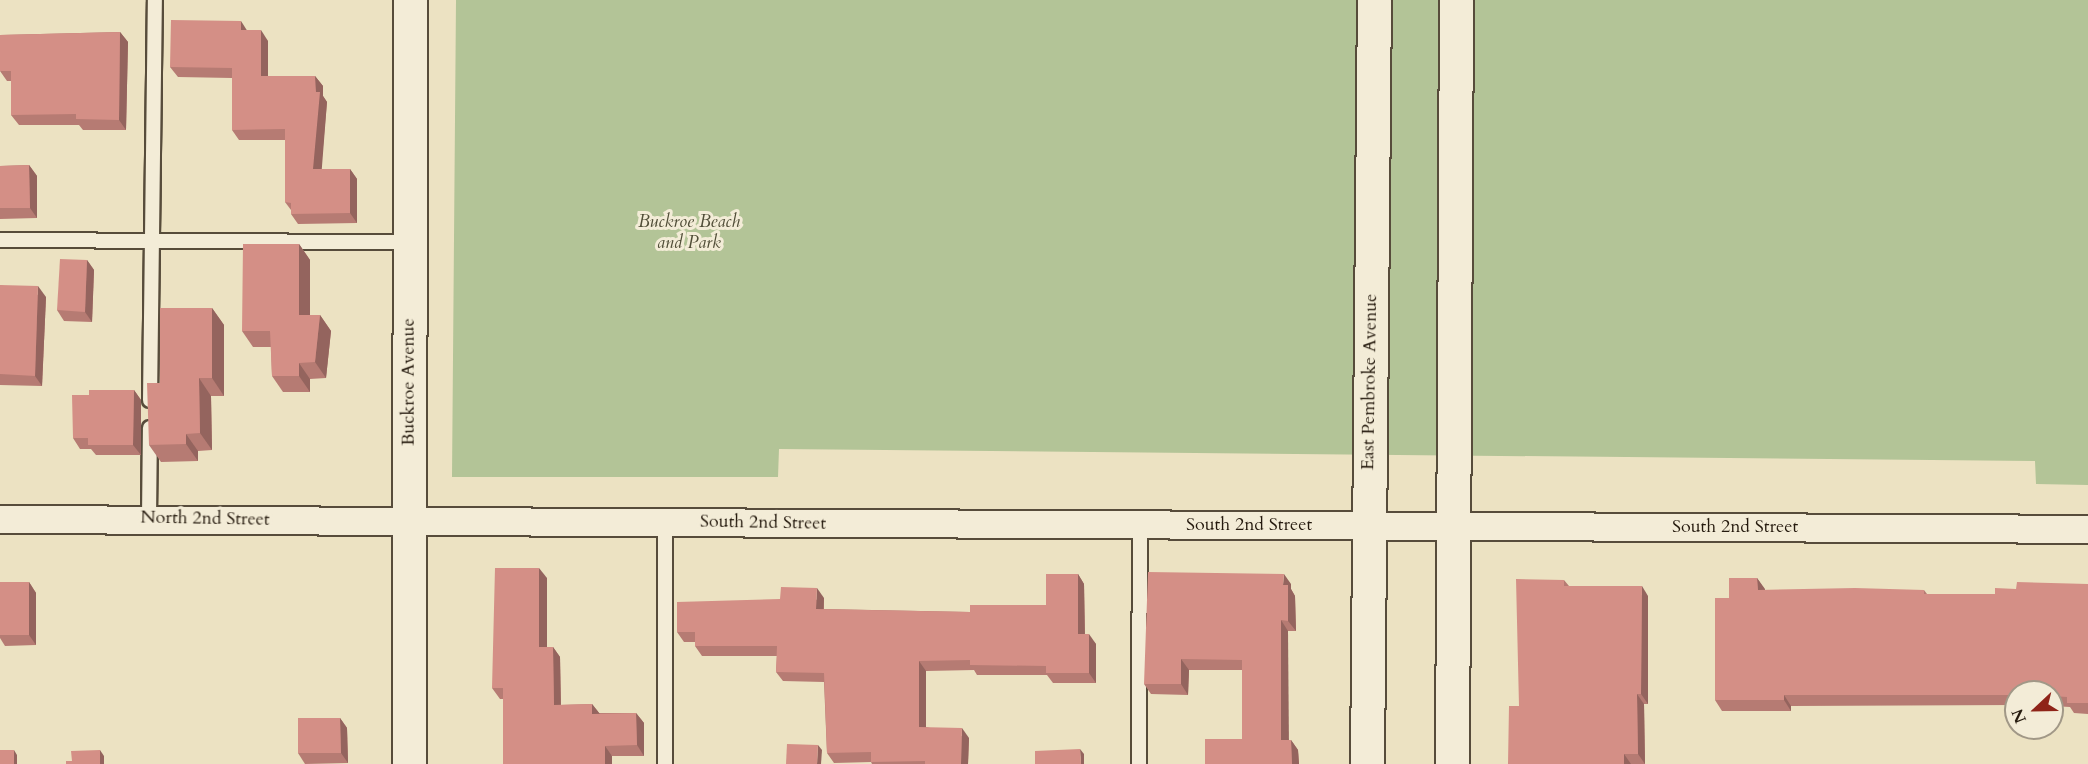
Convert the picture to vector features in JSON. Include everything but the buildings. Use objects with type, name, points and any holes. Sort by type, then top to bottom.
[{"type":"street","name":"Buckroe Avenue","points":[[409,764],[410,0]]},
{"type":"street","name":"East Pembroke Avenue","points":[[1367,764],[1374,0]]},
{"type":"street","points":[[1452,764],[1456,0]]},
{"type":"street","name":"North 2nd Street","points":[[0,519],[149,518],[410,522]]},
{"type":"street","name":"South 2nd Street","points":[[410,522],[2088,529]]},
{"type":"lane","points":[[149,518],[155,0]]},
{"type":"lane","points":[[0,240],[408,242]]},
{"type":"lane","points":[[665,522],[665,764]]},
{"type":"lane","points":[[1139,764],[1140,525]]},
{"type":"green space","name":"Buckroe Beach and Park","points":[[456,0],[2088,0],[2088,485],[2036,484],[2035,461],[779,449],[778,477],[452,477]]}]
